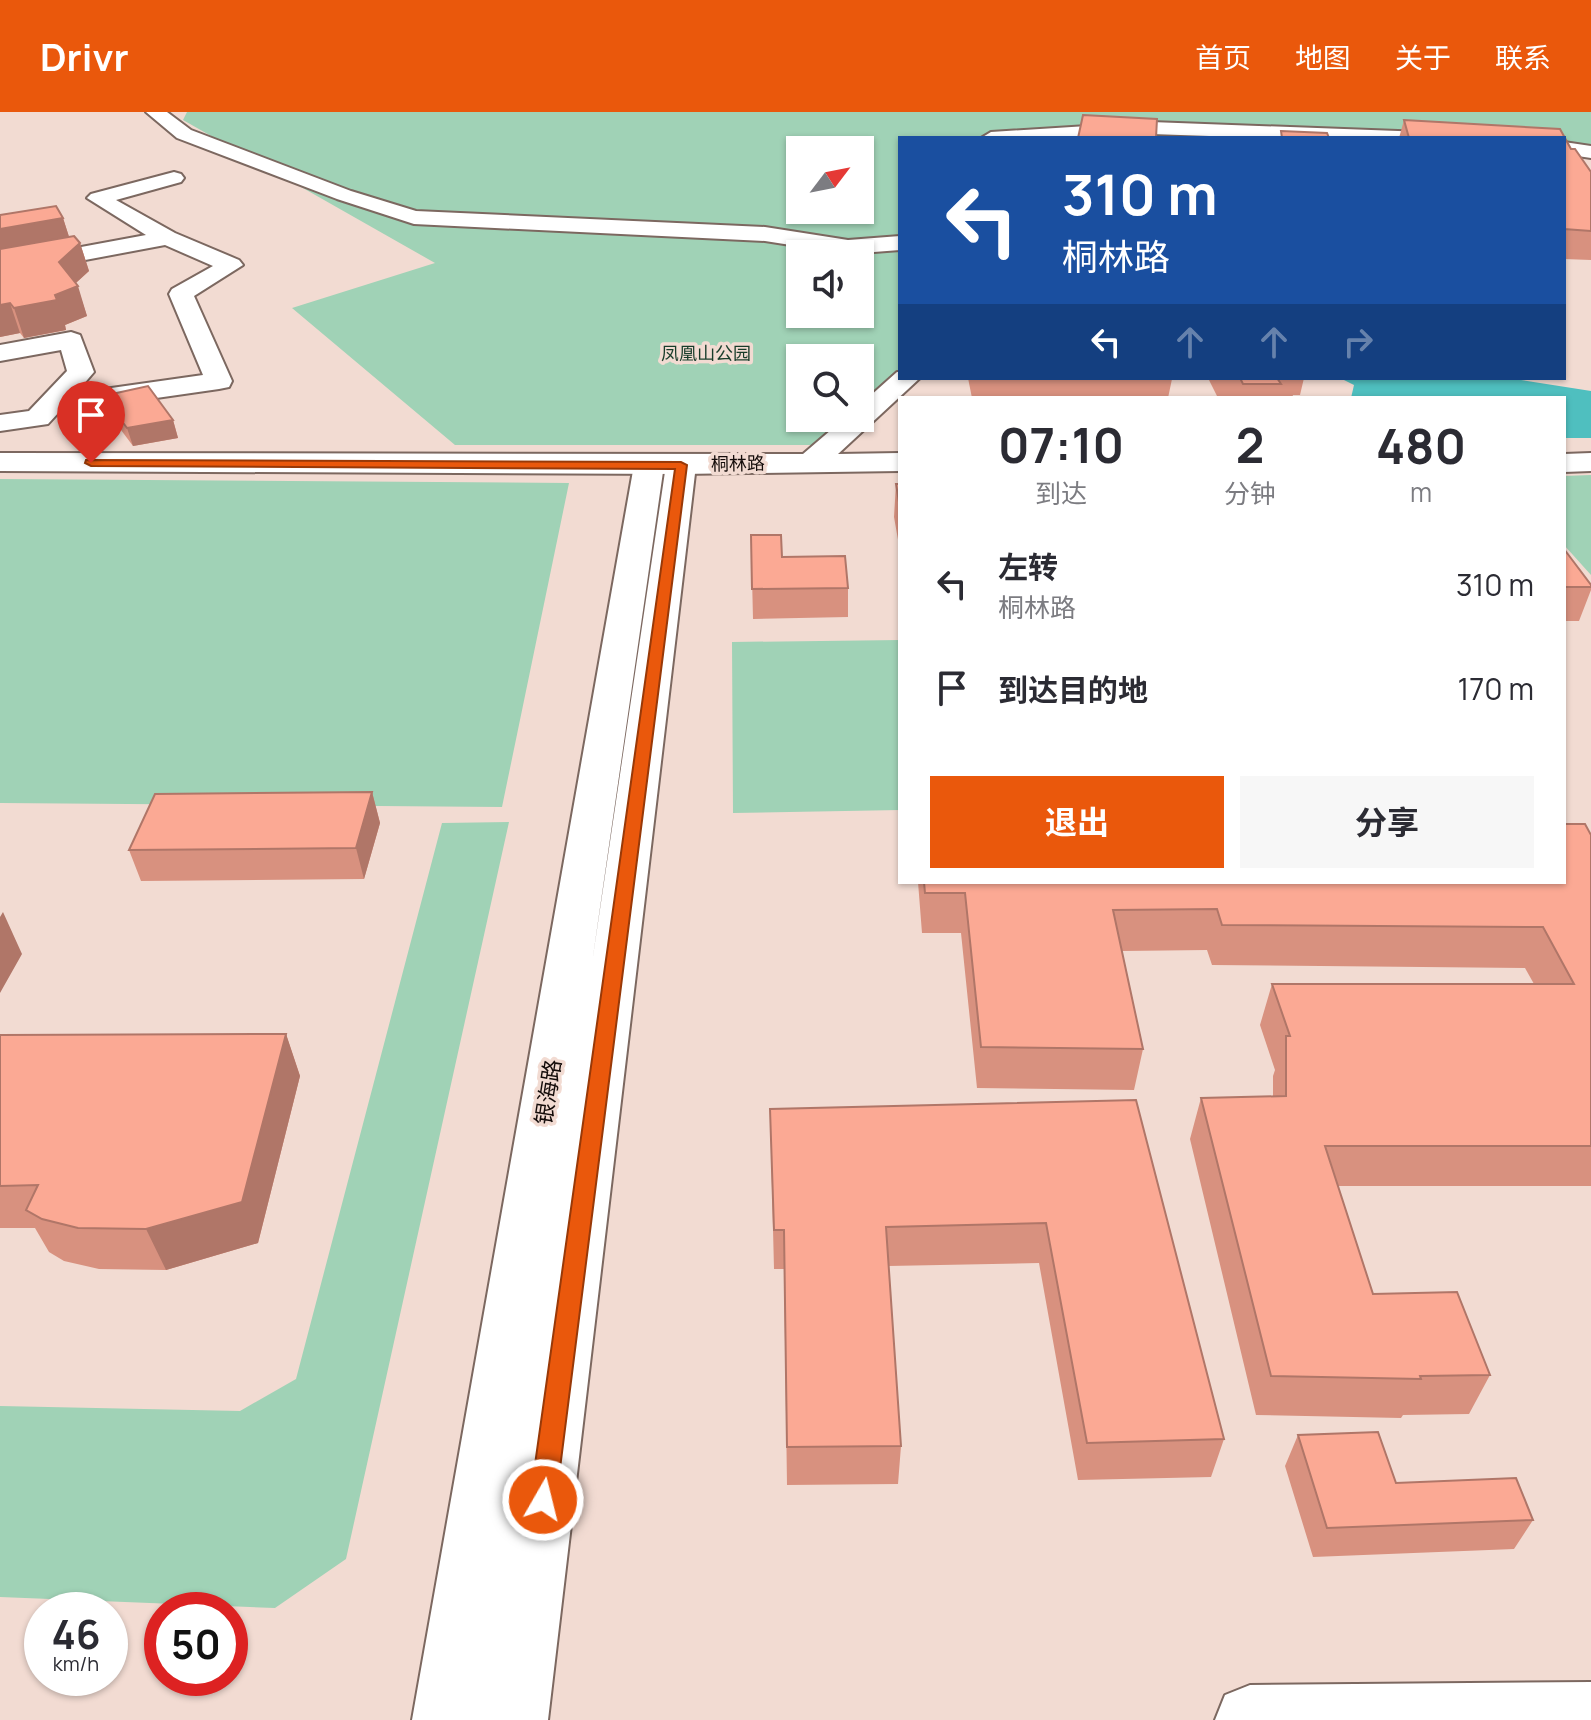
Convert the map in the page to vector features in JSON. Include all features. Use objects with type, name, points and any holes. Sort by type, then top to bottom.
[{"type":"street","points":[[155,112],[184,134],[344,195],[414,217],[765,234],[848,247],[898,243]]},
{"type":"street","points":[[1023,136],[1151,128],[1370,136]]},
{"type":"street","points":[[1566,148],[1591,152]]},
{"type":"street","points":[[51,405],[219,381],[181,294],[231,265],[167,238],[98,198],[174,178]]},
{"type":"street","points":[[0,269],[167,238]]},
{"type":"street","points":[[0,353],[71,340],[81,372],[38,418],[0,423]]},
{"type":"street","points":[[812,462],[905,380]]},
{"type":"street","name":"桐林路","points":[[0,462],[665,465],[898,462]]},
{"type":"street","points":[[1566,463],[1591,462]]},
{"type":"street","points":[[513,1720],[665,465]]},
{"type":"street","name":"银海路","points":[[447,1720],[665,465]]},
{"type":"street","points":[[1250,1720],[1591,1717]]},
{"type":"green space","name":"凤凰山公园","points":[[187,112],[1591,112],[1591,148],[1566,146],[1566,136],[1010,132],[980,136],[898,136],[898,373],[874,394],[874,344],[786,344],[786,432],[828,432],[813,445],[455,445],[292,308],[435,263],[183,120]]},
{"type":"green space","points":[[1591,475],[1591,575],[1566,547],[1566,476]]},
{"type":"green space","points":[[0,479],[569,483],[502,807],[0,803]]},
{"type":"green space","points":[[898,640],[898,810],[733,813],[732,642]]},
{"type":"green space","points":[[509,822],[346,1559],[275,1608],[248,1607],[248,1592],[144,1592],[144,1603],[128,1602],[128,1592],[24,1592],[24,1598],[0,1597],[0,1406],[240,1411],[296,1379],[442,823]]},
{"type":"water","points":[[1344,380],[1521,380],[1591,391],[1591,438],[1566,438],[1566,396],[1351,396],[1354,385]]},
{"type":"building","points":[[1083,115],[1157,119],[1156,136],[1078,136]]},
{"type":"building","points":[[1404,120],[1560,129],[1564,136],[1408,136]]},
{"type":"building","points":[[1281,131],[1327,133],[1328,136],[1282,136]]},
{"type":"building","points":[[1566,140],[1591,172],[1591,231],[1566,229]]},
{"type":"building","points":[[56,206],[63,218],[0,229],[0,215]]},
{"type":"building","points":[[74,236],[80,243],[59,262],[78,286],[55,295],[57,300],[14,308],[10,303],[0,305],[0,249]]},
{"type":"building","points":[[1241,380],[1278,380],[1281,384],[1243,384]]},
{"type":"building","points":[[148,386],[173,420],[127,428],[103,396]]},
{"type":"building","points":[[751,535],[781,535],[782,557],[845,556],[848,588],[752,589]]},
{"type":"building","points":[[1566,552],[1591,585],[1566,587]]},
{"type":"building","points":[[372,792],[356,848],[129,850],[155,794]]},
{"type":"building","points":[[1566,824],[1585,824],[1591,835],[1591,1146],[1325,1146],[1373,1294],[1457,1292],[1490,1375],[1420,1376],[1421,1379],[1271,1376],[1201,1098],[1286,1096],[1286,1036],[1290,1036],[1272,984],[1574,984],[1543,927],[1222,925],[1217,909],[1113,910],[1143,1049],[981,1047],[965,893],[925,893],[924,884],[1566,884]]},
{"type":"building","points":[[286,1034],[242,1202],[146,1229],[78,1228],[42,1219],[26,1210],[38,1185],[0,1186],[0,1035]]},
{"type":"building","points":[[1136,1100],[1224,1439],[1087,1443],[1046,1223],[886,1227],[901,1446],[787,1447],[784,1230],[774,1230],[770,1109]]},
{"type":"building","points":[[1378,1432],[1396,1483],[1516,1478],[1533,1520],[1327,1528],[1298,1435]]},
{"type":"route","points":[[91,463],[681,465],[543,1500]]}]
